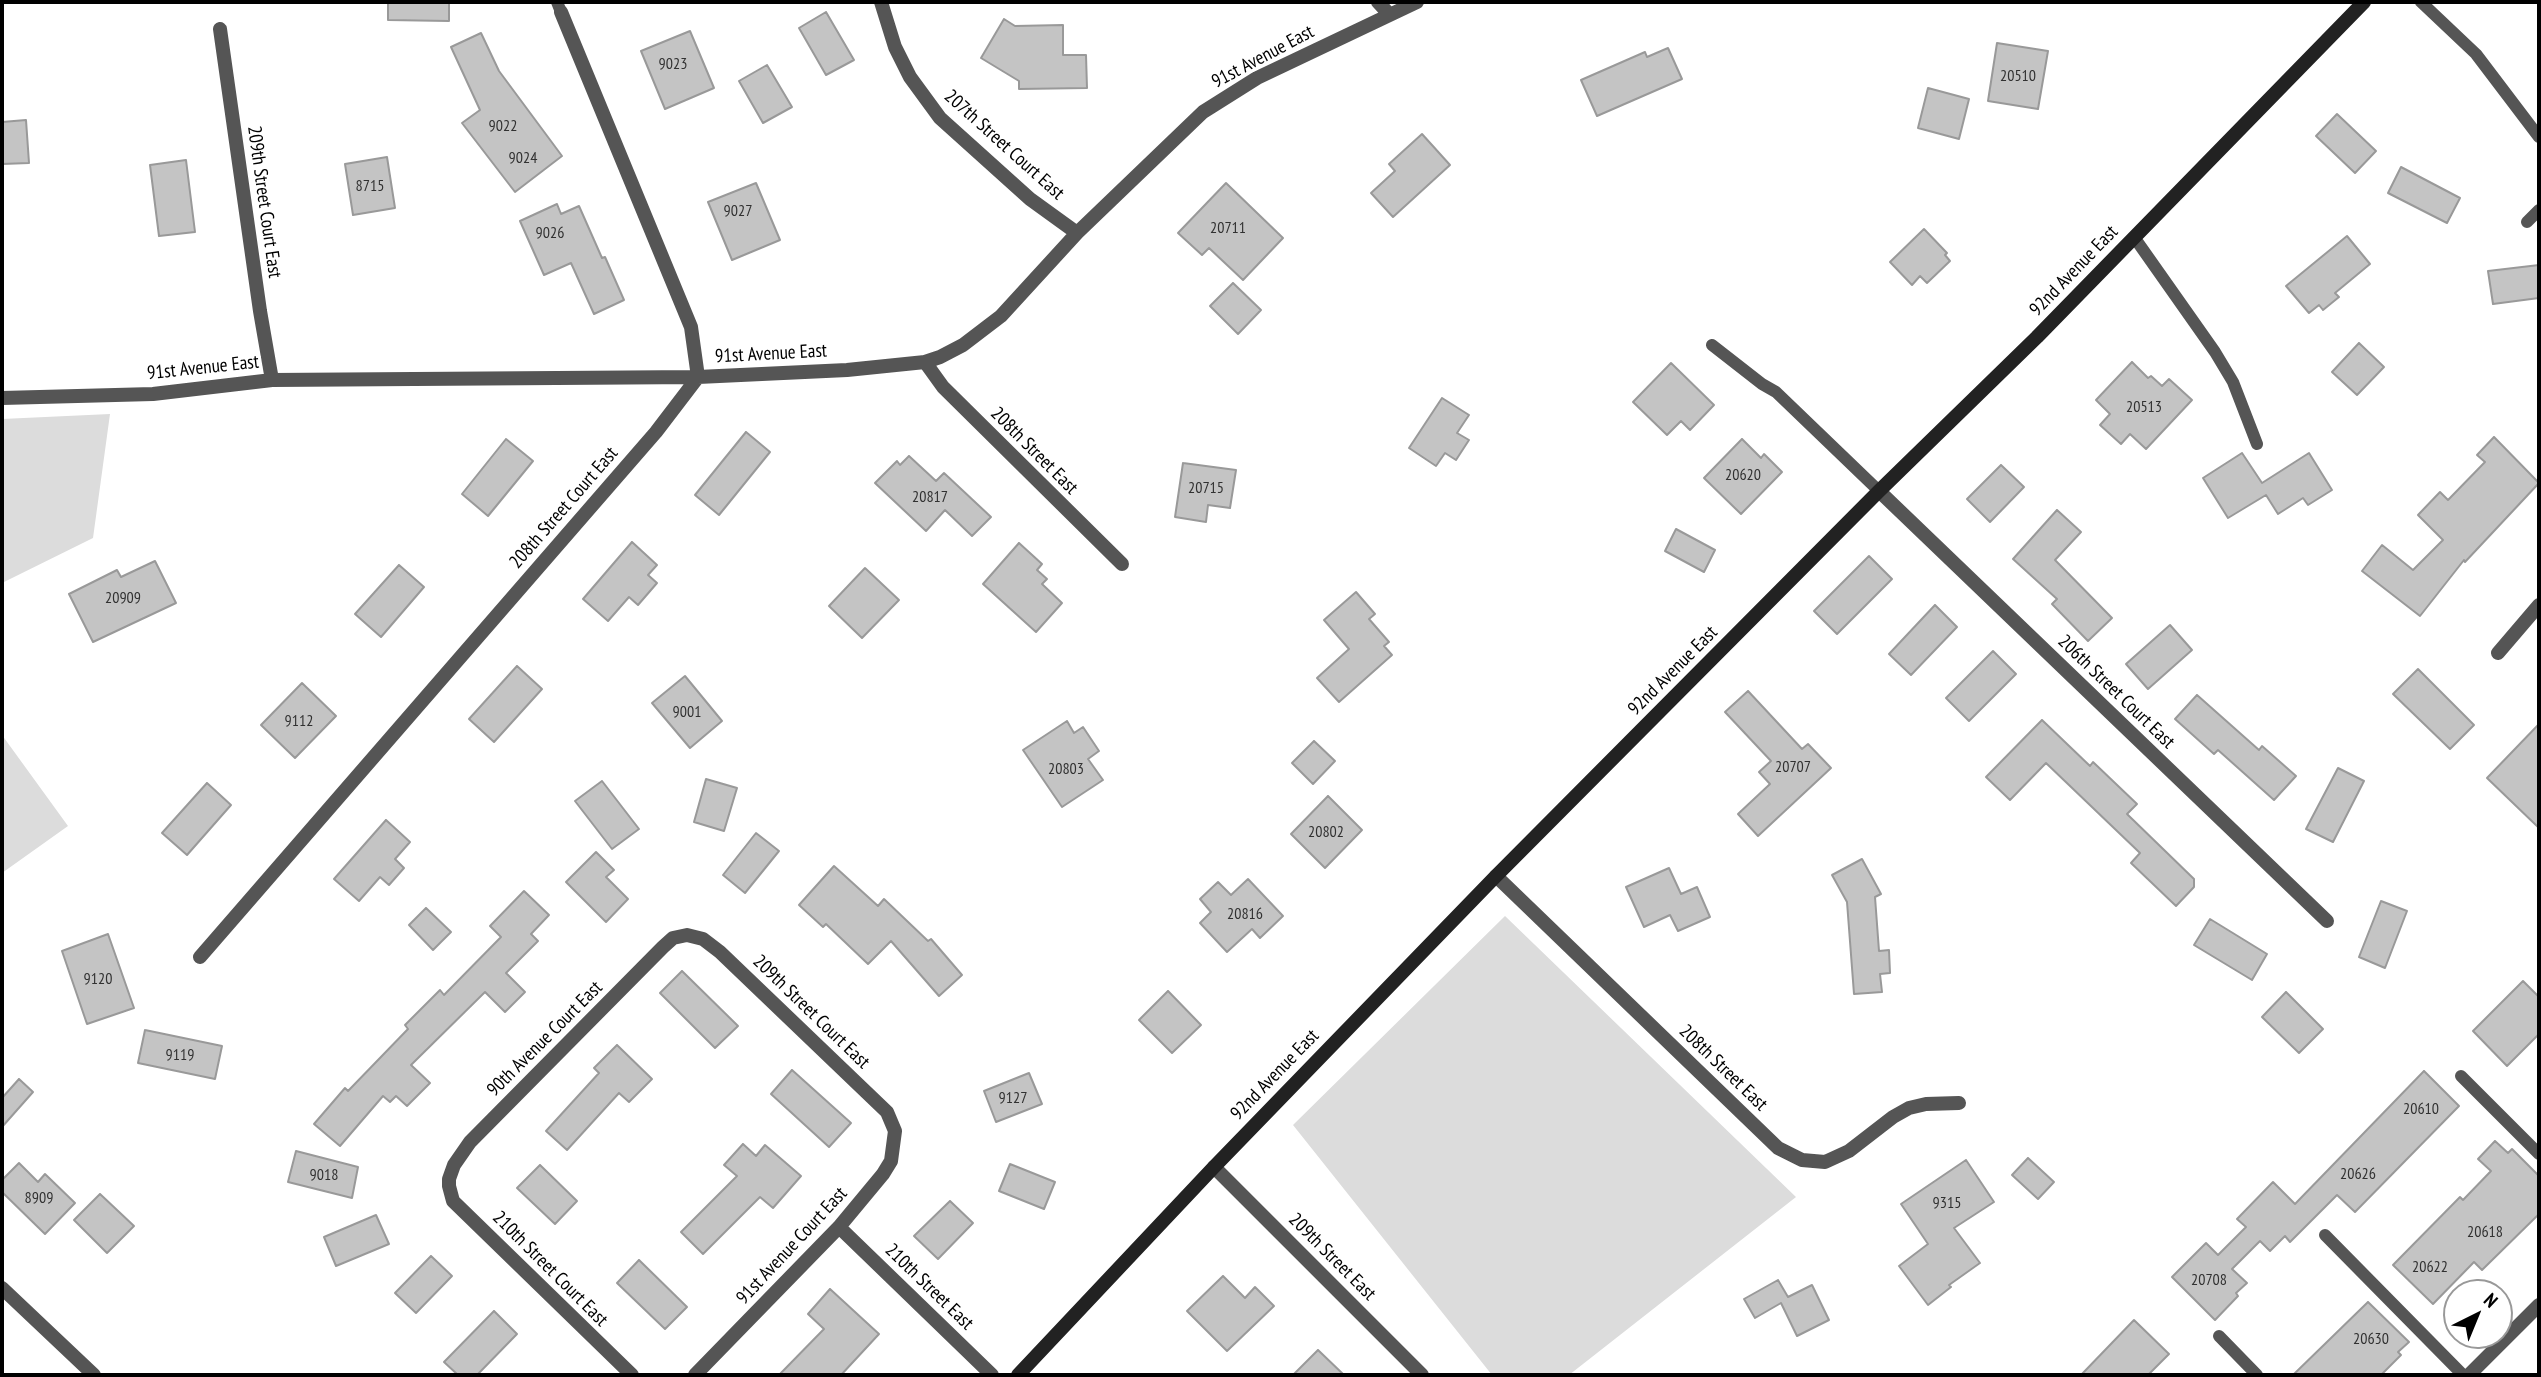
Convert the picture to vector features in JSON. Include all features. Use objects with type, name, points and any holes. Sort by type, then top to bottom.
[{"type":"street","name":"207th Street Court East","points":[[881,2],[895,47],[909,77],[940,118],[1030,199],[1077,233]]},
{"type":"street","points":[[1378,2],[1389,14]]},
{"type":"street","name":"91st Avenue East","points":[[2,398],[153,394],[272,380],[698,377],[847,370],[925,362],[963,345],[1001,316],[1077,233],[1203,112],[1257,78],[1417,2]]},
{"type":"street","name":"92nd Avenue East","points":[[1018,1375],[1214,1167],[1496,876],[1879,491],[2037,337],[2364,2]]},
{"type":"street","points":[[559,7],[691,327],[698,377]]},
{"type":"street","name":"209th Street Court East","points":[[220,29],[272,380]]},
{"type":"street","name":"208th Street East","points":[[925,362],[943,387],[1122,564]]},
{"type":"street","name":"208th Street Court East","points":[[200,957],[656,432],[698,377]]},
{"type":"street","name":"206th Street Court East","points":[[1879,491],[2327,921]]},
{"type":"street","points":[[2497,653],[2539,605]]},
{"type":"street","name":"208th Street East","points":[[1496,876],[1778,1148],[1802,1160],[1825,1162],[1849,1151],[1909,1108],[1926,1104],[1959,1103]]},
{"type":"street","name":"209th Street Court East","points":[[687,935],[703,939],[720,952],[887,1112],[895,1131]]},
{"type":"street","name":"90th Avenue Court East","points":[[449,1186],[454,1165],[470,1142],[663,947],[673,938],[687,935]]},
{"type":"street","name":"91st Avenue Court East","points":[[695,1375],[839,1227],[883,1174],[891,1161],[895,1131]]},
{"type":"street","name":"209th Street East","points":[[1214,1167],[1422,1375]]},
{"type":"street","name":"210th Street Court East","points":[[449,1186],[453,1201],[632,1375]]},
{"type":"street","name":"210th Street East","points":[[839,1227],[992,1375]]},
{"type":"street","points":[[2,1288],[94,1375]]},
{"type":"street","points":[[2469,1375],[2539,1305]]},
{"type":"lane","points":[[2421,2],[2476,54],[2539,137]]},
{"type":"lane","points":[[2527,222],[2539,210]]},
{"type":"lane","points":[[2134,237],[2215,352],[2232,382],[2257,444]]},
{"type":"lane","points":[[1712,345],[1776,392],[1879,491]]},
{"type":"lane","points":[[2461,1076],[2539,1154]]},
{"type":"lane","points":[[2325,1235],[2463,1375]]},
{"type":"lane","points":[[2219,1336],[2257,1375]]},
{"type":"shaded area","points":[[110,414],[93,538],[2,583],[2,419]]},
{"type":"shaded area","points":[[2,735],[68,826],[2,873]]},
{"type":"shaded area","points":[[1505,916],[1796,1197],[1569,1375],[1492,1375],[1293,1125]]},
{"type":"building","points":[[388,2],[449,2],[449,21],[388,20]]},
{"type":"building","points":[[826,12],[854,60],[826,75],[799,28]]},
{"type":"building","points":[[1004,19],[1015,26],[1063,25],[1063,55],[1086,55],[1087,88],[1019,89],[1019,81],[981,58]]},
{"type":"building","points":[[690,31],[714,88],[665,109],[641,51]]},
{"type":"building","points":[[481,33],[499,71],[562,156],[515,192],[462,123],[480,110],[451,47]]},
{"type":"building","points":[[1997,43],[2048,51],[2038,109],[1988,101]]},
{"type":"building","points":[[1668,48],[1682,79],[1597,116],[1581,80],[1645,52],[1647,57]]},
{"type":"building","points":[[767,65],[792,107],[763,123],[739,81]]},
{"type":"building","points":[[1928,88],[1969,99],[1959,139],[1918,128]]},
{"type":"building","points":[[2337,114],[2376,151],[2355,173],[2316,136]]},
{"type":"building","points":[[26,120],[29,163],[2,164],[2,122]]},
{"type":"building","points":[[1422,134],[1450,165],[1393,217],[1371,193],[1395,171],[1389,164]]},
{"type":"building","points":[[387,157],[395,208],[353,215],[345,164]]},
{"type":"building","points":[[186,160],[195,232],[159,236],[150,165]]},
{"type":"building","points":[[2401,167],[2460,198],[2447,223],[2388,193]]},
{"type":"building","points":[[756,183],[780,240],[732,260],[708,202]]},
{"type":"building","points":[[1226,183],[1283,238],[1243,280],[1209,248],[1202,255],[1178,233]]},
{"type":"building","points":[[557,204],[561,214],[579,206],[624,300],[594,314],[571,263],[544,275],[520,221]]},
{"type":"building","points":[[1924,229],[1947,253],[1945,255],[1950,261],[1927,283],[1920,276],[1912,285],[1890,262]]},
{"type":"building","points":[[2347,236],[2370,264],[2335,293],[2339,297],[2323,310],[2319,305],[2309,313],[2286,286]]},
{"type":"building","points":[[2539,265],[2539,298],[2493,304],[2488,271]]},
{"type":"building","points":[[1233,283],[1261,310],[1238,334],[1210,306]]},
{"type":"building","points":[[2359,343],[2384,367],[2357,395],[2332,372]]},
{"type":"building","points":[[2132,362],[2148,378],[2151,376],[2162,386],[2169,379],[2192,400],[2146,449],[2130,434],[2121,444],[2100,425],[2110,414],[2096,400]]},
{"type":"building","points":[[1671,363],[1714,405],[1690,430],[1681,421],[1667,435],[1633,402]]},
{"type":"building","points":[[1442,398],[1469,415],[1457,433],[1469,440],[1456,460],[1445,453],[1436,466],[1409,448]]},
{"type":"building","points":[[746,432],[770,452],[719,515],[695,495]]},
{"type":"building","points":[[2494,437],[2539,483],[2465,562],[2464,560],[2420,616],[2362,571],[2382,545],[2413,570],[2443,540],[2418,515],[2440,492],[2448,500],[2485,462],[2477,455]]},
{"type":"building","points":[[506,439],[533,461],[488,516],[462,494]]},
{"type":"building","points":[[1742,439],[1761,458],[1764,454],[1782,472],[1741,514],[1704,478]]},
{"type":"building","points":[[2242,453],[2262,483],[2309,453],[2332,490],[2308,505],[2303,498],[2278,514],[2266,495],[2228,518],[2203,478]]},
{"type":"building","points":[[909,456],[936,481],[944,473],[991,517],[972,536],[945,510],[926,531],[875,483],[897,461],[900,465]]},
{"type":"building","points":[[1183,463],[1236,470],[1230,508],[1208,505],[1206,522],[1175,517]]},
{"type":"building","points":[[2001,465],[2024,487],[1990,522],[1967,499]]},
{"type":"building","points":[[2057,510],[2081,532],[2055,560],[2112,618],[2088,641],[2052,604],[2057,599],[2013,559]]},
{"type":"building","points":[[1676,529],[1715,550],[1704,572],[1665,551]]},
{"type":"building","points":[[632,542],[657,565],[648,575],[657,583],[638,605],[629,597],[608,621],[583,599]]},
{"type":"building","points":[[1019,543],[1042,564],[1037,570],[1047,579],[1042,584],[1062,603],[1036,632],[983,584]]},
{"type":"building","points":[[1869,556],[1892,579],[1837,634],[1814,611]]},
{"type":"building","points":[[155,561],[176,603],[93,642],[69,594],[117,570],[121,577]]},
{"type":"building","points":[[399,565],[424,587],[381,637],[355,614]]},
{"type":"building","points":[[865,568],[899,600],[862,638],[829,606]]},
{"type":"building","points":[[1356,592],[1375,614],[1369,619],[1389,642],[1384,646],[1392,655],[1339,702],[1317,678],[1349,649],[1324,620]]},
{"type":"building","points":[[1935,605],[1957,627],[1911,675],[1889,654]]},
{"type":"building","points":[[2170,625],[2192,650],[2148,689],[2126,664]]},
{"type":"building","points":[[1993,651],[2016,674],[1969,721],[1946,698]]},
{"type":"building","points":[[517,666],[542,689],[494,742],[469,719]]},
{"type":"building","points":[[2418,669],[2474,725],[2450,749],[2393,694]]},
{"type":"building","points":[[685,676],[722,721],[690,748],[652,703]]},
{"type":"building","points":[[302,683],[336,716],[295,758],[261,725]]},
{"type":"building","points":[[1748,691],[1802,749],[1808,744],[1831,768],[1758,836],[1738,814],[1770,784],[1759,772],[1771,761],[1725,712]]},
{"type":"building","points":[[2197,695],[2259,750],[2262,746],[2296,776],[2274,800],[2218,750],[2214,754],[2175,719]]},
{"type":"building","points":[[2042,720],[2090,766],[2093,762],[2137,804],[2127,814],[2194,879],[2194,887],[2176,906],[2131,863],[2140,853],[2046,763],[2010,800],[1986,777]]},
{"type":"building","points":[[1067,721],[1074,733],[1083,727],[1099,751],[1088,759],[1103,780],[1062,807],[1023,750]]},
{"type":"building","points":[[2539,724],[2539,828],[2487,778]]},
{"type":"building","points":[[1314,741],[1335,761],[1313,784],[1292,763]]},
{"type":"building","points":[[2338,768],[2364,781],[2333,842],[2306,829]]},
{"type":"building","points":[[706,779],[737,788],[724,831],[694,822]]},
{"type":"building","points":[[602,781],[639,829],[612,849],[575,801]]},
{"type":"building","points":[[207,783],[231,805],[187,855],[162,833]]},
{"type":"building","points":[[1328,796],[1362,830],[1325,868],[1291,834]]},
{"type":"building","points":[[386,820],[410,842],[395,859],[404,868],[389,885],[380,877],[359,901],[334,879]]},
{"type":"building","points":[[756,833],[779,851],[745,893],[723,875]]},
{"type":"building","points":[[596,852],[614,870],[606,877],[628,899],[606,922],[566,882]]},
{"type":"building","points":[[1862,859],[1881,894],[1875,897],[1879,951],[1889,950],[1890,973],[1880,974],[1882,992],[1854,994],[1847,902],[1832,875]]},
{"type":"building","points":[[834,866],[878,906],[884,899],[928,941],[931,939],[962,975],[939,996],[891,941],[868,964],[826,924],[823,927],[799,905]]},
{"type":"building","points":[[1669,868],[1681,894],[1697,887],[1710,917],[1678,931],[1670,915],[1644,927],[1626,887]]},
{"type":"building","points":[[1248,879],[1283,916],[1260,938],[1252,929],[1227,952],[1200,923],[1211,912],[1200,899],[1218,882],[1231,895]]},
{"type":"building","points":[[524,891],[549,915],[531,934],[538,941],[506,973],[525,992],[505,1012],[485,992],[411,1065],[430,1083],[407,1106],[396,1096],[390,1102],[383,1096],[340,1146],[314,1124],[345,1088],[348,1091],[408,1029],[405,1025],[440,990],[444,995],[501,937],[490,926]]},
{"type":"building","points":[[2381,901],[2407,911],[2385,968],[2359,957]]},
{"type":"building","points":[[426,908],[451,932],[433,950],[409,925]]},
{"type":"building","points":[[2210,919],[2267,954],[2252,980],[2194,945]]},
{"type":"building","points":[[108,934],[134,1008],[87,1024],[62,951]]},
{"type":"building","points":[[682,971],[738,1026],[715,1048],[660,993]]},
{"type":"building","points":[[2523,981],[2539,997],[2539,1034],[2507,1066],[2473,1031]]},
{"type":"building","points":[[1168,991],[1201,1025],[1172,1053],[1139,1020]]},
{"type":"building","points":[[2286,992],[2323,1029],[2299,1053],[2262,1017]]},
{"type":"building","points":[[145,1030],[222,1046],[215,1079],[138,1063]]},
{"type":"building","points":[[617,1045],[652,1079],[629,1102],[619,1093],[567,1150],[546,1131],[599,1073],[594,1068]]},
{"type":"building","points":[[792,1070],[851,1123],[829,1147],[771,1094]]},
{"type":"building","points":[[2424,1071],[2459,1106],[2355,1212],[2337,1195],[2290,1242],[2285,1236],[2270,1251],[2260,1241],[2232,1269],[2247,1283],[2215,1320],[2172,1277],[2206,1243],[2218,1255],[2246,1227],[2237,1219],[2273,1182],[2295,1204]]},
{"type":"building","points":[[1029,1073],[1042,1104],[996,1122],[984,1091]]},
{"type":"building","points":[[19,1079],[33,1092],[2,1127],[2,1098]]},
{"type":"building","points":[[2495,1141],[2508,1153],[2512,1149],[2539,1176],[2539,1214],[2482,1270],[2474,1262],[2457,1279],[2443,1279],[2443,1294],[2433,1304],[2393,1265],[2460,1197],[2463,1200],[2491,1171],[2478,1159]]},
{"type":"building","points":[[743,1144],[756,1156],[765,1145],[801,1176],[773,1208],[760,1197],[703,1254],[681,1232],[737,1176],[724,1165]]},
{"type":"building","points":[[296,1151],[358,1167],[352,1198],[288,1182]]},
{"type":"building","points":[[2028,1158],[2054,1182],[2038,1199],[2012,1175]]},
{"type":"building","points":[[1966,1160],[1994,1202],[1954,1228],[1980,1263],[1949,1285],[1951,1287],[1928,1305],[1899,1266],[1928,1244],[1901,1204]]},
{"type":"building","points":[[19,1163],[38,1182],[45,1174],[75,1203],[45,1234],[2,1192],[2,1180]]},
{"type":"building","points":[[1010,1164],[1055,1182],[1044,1209],[999,1191]]},
{"type":"building","points":[[540,1165],[577,1201],[555,1224],[517,1188]]},
{"type":"building","points":[[100,1194],[134,1226],[107,1253],[74,1220]]},
{"type":"building","points":[[950,1201],[973,1223],[938,1259],[914,1236]]},
{"type":"building","points":[[376,1215],[389,1244],[336,1266],[324,1237]]},
{"type":"building","points":[[431,1256],[452,1276],[416,1313],[395,1293]]},
{"type":"building","points":[[639,1260],[687,1307],[665,1329],[617,1283]]},
{"type":"building","points":[[1223,1276],[1245,1298],[1255,1287],[1274,1306],[1227,1351],[1187,1311]]},
{"type":"building","points":[[1778,1280],[1788,1297],[1812,1285],[1829,1320],[1797,1336],[1781,1303],[1755,1318],[1744,1299]]},
{"type":"building","points":[[830,1289],[879,1334],[841,1375],[779,1375],[824,1329],[808,1314]]},
{"type":"building","points":[[2368,1302],[2409,1342],[2398,1352],[2401,1355],[2381,1375],[2293,1375]]},
{"type":"building","points":[[494,1311],[517,1334],[477,1375],[458,1375],[444,1362]]},
{"type":"building","points":[[2134,1320],[2169,1354],[2148,1375],[2081,1375]]},
{"type":"building","points":[[1318,1350],[1344,1375],[1293,1375]]}]
